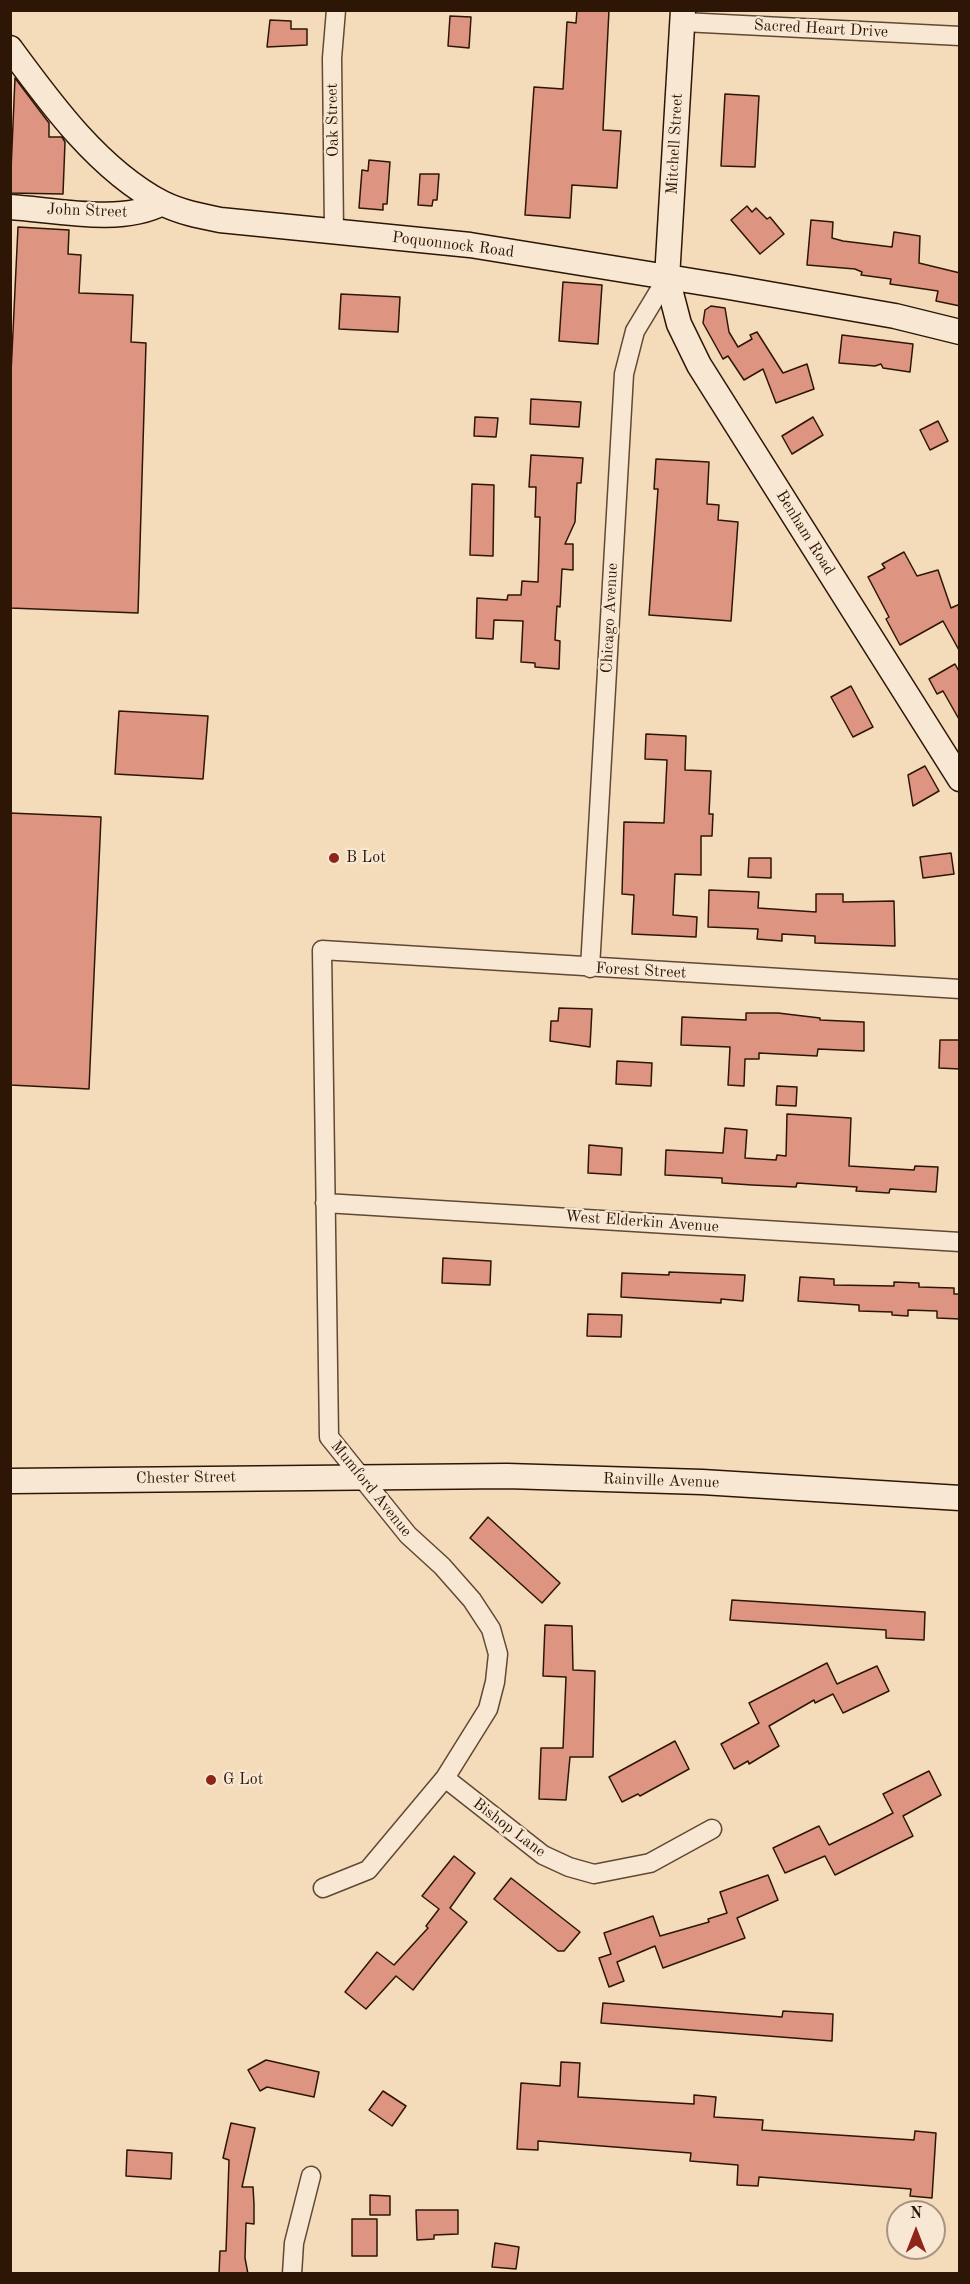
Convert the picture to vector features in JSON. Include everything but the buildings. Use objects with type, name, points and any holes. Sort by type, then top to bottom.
[{"type":"main road","name":"Mitchell Street","points":[[667,278],[683,16]]},
{"type":"main road","name":"Poquonnock Road","points":[[10,48],[103,158],[162,203],[185,212],[219,220],[470,245],[895,316],[960,332]]},
{"type":"main road","name":"John Street","points":[[10,207],[107,214],[138,213],[162,203]]},
{"type":"main road","name":"Benham Road","points":[[667,278],[679,324],[699,365],[960,779]]},
{"type":"main road","name":"Chester Street","points":[[10,1481],[361,1476]]},
{"type":"main road","name":"Rainville Avenue","points":[[361,1476],[507,1476],[702,1482],[960,1498]]},
{"type":"street","name":"Oak Street","points":[[334,230],[332,58],[336,10]]},
{"type":"street","name":"Sacred Heart Drive","points":[[683,16],[960,36]]},
{"type":"street","name":"Chicago Avenue","points":[[590,968],[624,374],[635,331],[667,278]]},
{"type":"street","name":"Forest Street","points":[[322,950],[590,968],[960,988]]},
{"type":"street","name":"Mumford Avenue","points":[[322,950],[329,1437],[408,1535],[442,1566],[472,1600],[491,1629],[498,1653],[495,1682],[488,1709],[445,1778],[368,1870],[322,1888]]},
{"type":"street","name":"West Elderkin Avenue","points":[[325,1203],[960,1242]]},
{"type":"street","name":"Bishop Lane","points":[[445,1778],[543,1855],[569,1867],[594,1874],[650,1863],[712,1829]]},
{"type":"street","points":[[292,2274],[294,2243],[311,2176]]},
{"type":"place","name":"B Lot","points":[[334,858]]},
{"type":"place","name":"G Lot","points":[[211,1780]]}]
